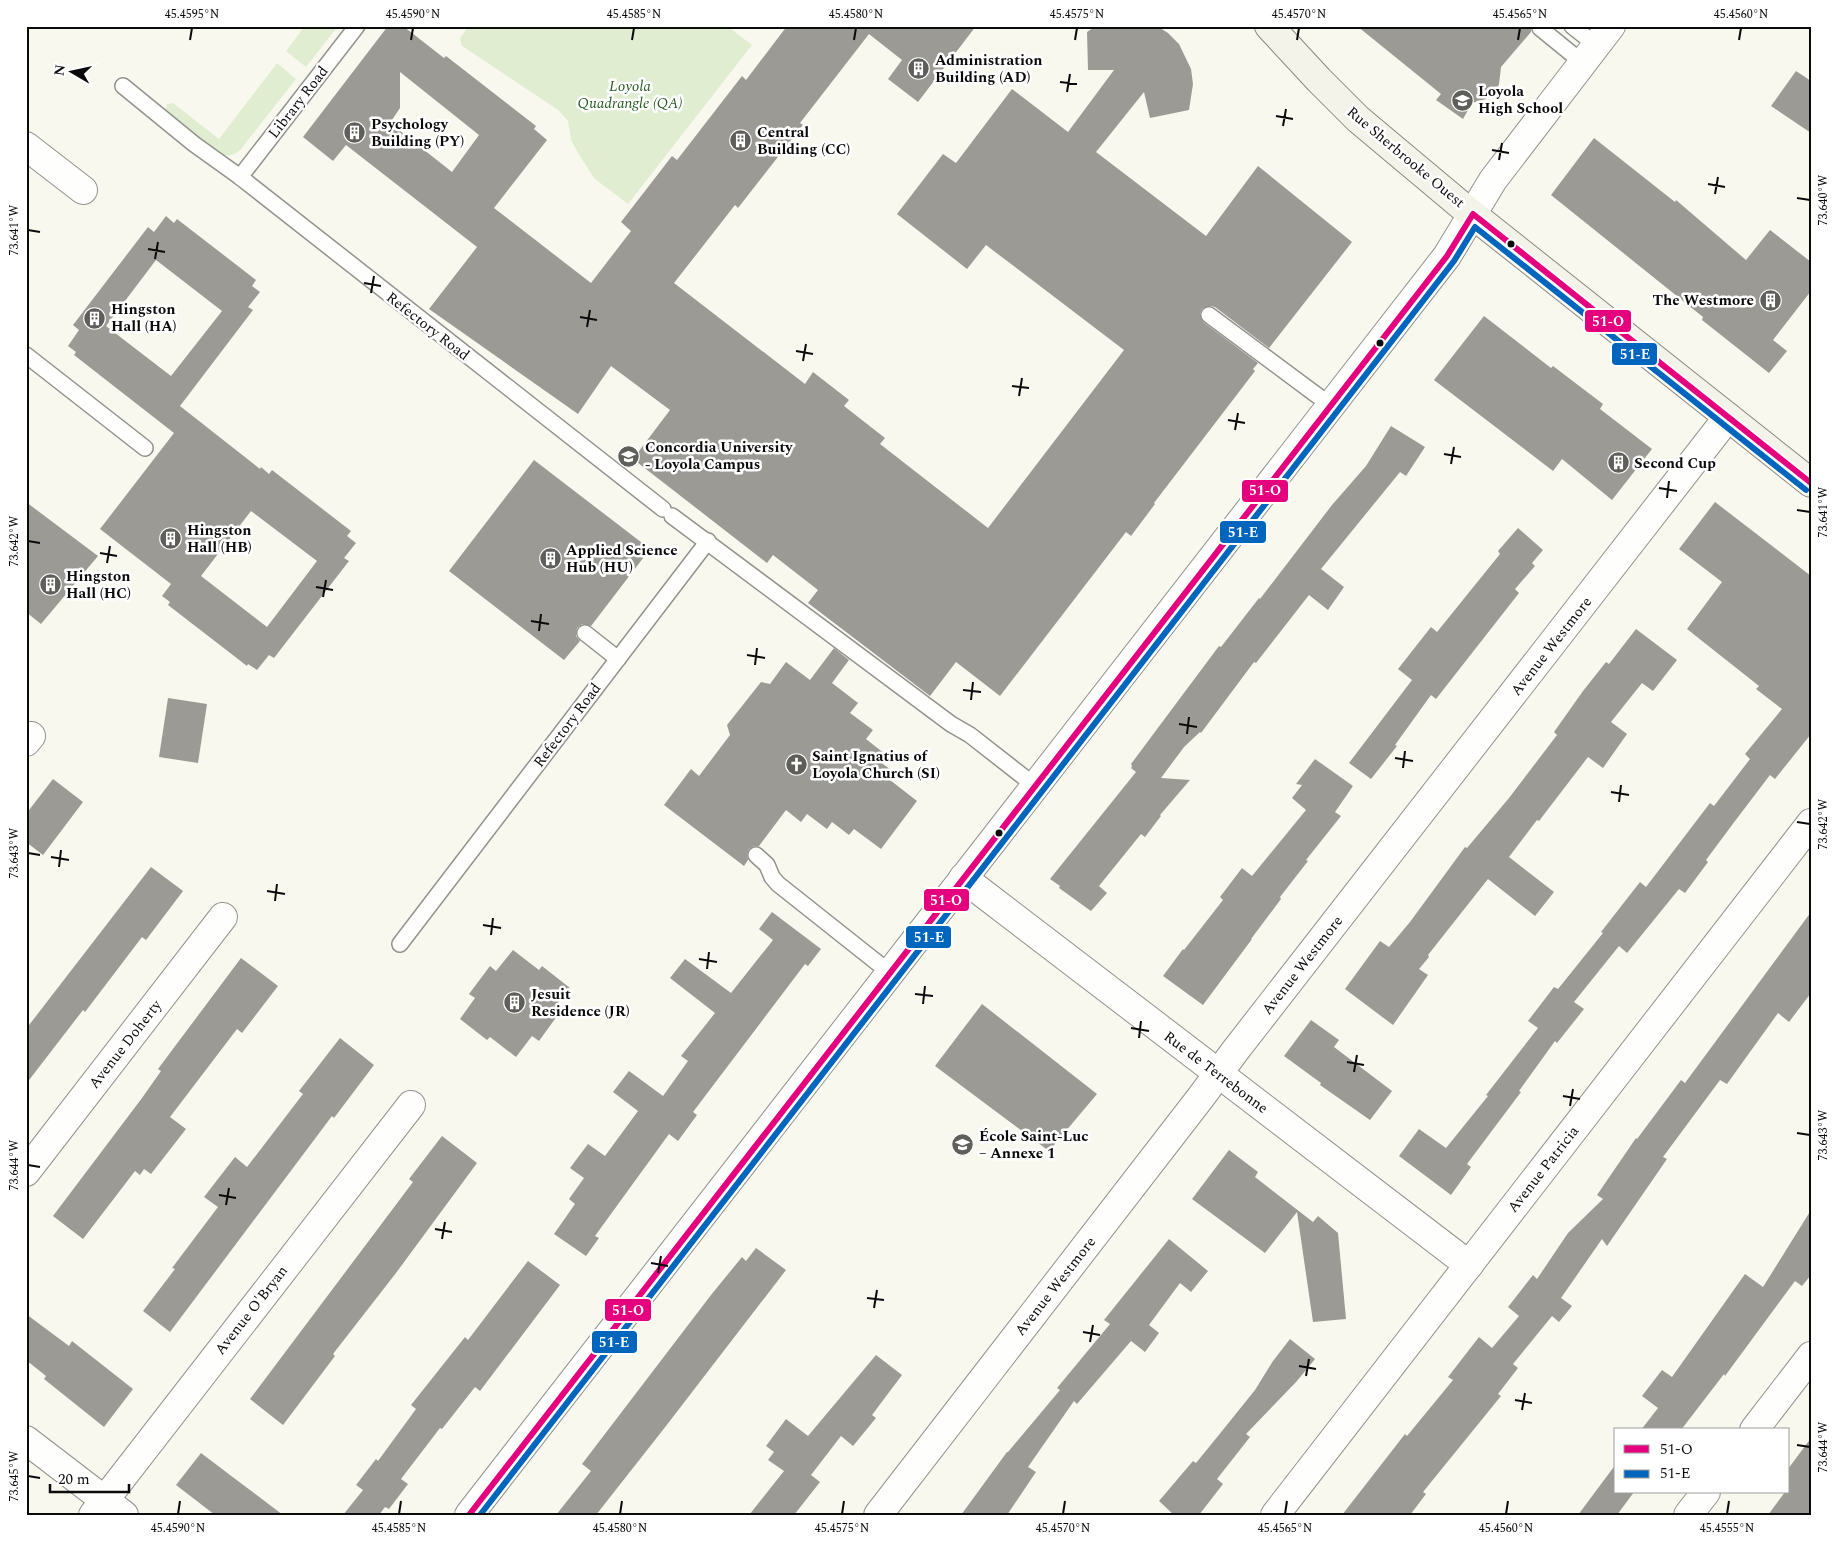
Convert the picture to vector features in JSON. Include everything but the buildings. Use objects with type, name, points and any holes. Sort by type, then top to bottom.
[{"type":"main road","name":"Rue Sherbrooke Ouest","points":[[1269,26],[1358,119],[1473,214],[1811,483]]},
{"type":"street","points":[[469,1515],[1453,247],[1498,172],[1597,45]]},
{"type":"street","points":[[26,146],[84,190]]},
{"type":"street","name":"Avenue Westmore","points":[[878,1515],[1218,1073],[1728,417]]},
{"type":"street","name":"Avenue Patricia","points":[[1275,1515],[1811,823]]},
{"type":"street","name":"Rue de Terrebonne","points":[[963,878],[1469,1265]]},
{"type":"street","name":"Avenue Doherty","points":[[26,1172],[223,917]]},
{"type":"street","name":"Avenue O'Bryan","points":[[107,1510],[410,1105]]},
{"type":"street","points":[[1756,1428],[1811,1356]]},
{"type":"street","points":[[26,1440],[107,1510]]},
{"type":"street","points":[[1688,1515],[1704,1494]]},
{"type":"lane","name":"Library Road","points":[[240,177],[357,26]]},
{"type":"lane","points":[[1572,26],[1597,45]]},
{"type":"lane","points":[[1540,28],[1597,45]]},
{"type":"lane","name":"Refectory Road","points":[[123,86],[194,144],[240,177],[668,512],[708,541],[400,944]]},
{"type":"lane","points":[[1209,315],[1330,405]]},
{"type":"lane","points":[[26,355],[145,448]]},
{"type":"lane","points":[[708,541],[1034,785]]},
{"type":"lane","points":[[585,633],[618,659]]},
{"type":"lane","points":[[756,855],[767,865],[772,877],[778,884],[889,972]]},
{"type":"green space","points":[[305,26],[338,26],[306,67],[286,51]]},
{"type":"green space","name":"Loyola Quadrangle (QA)","points":[[469,26],[727,26],[752,45],[628,204],[595,179],[571,140],[568,121],[558,110],[462,46],[460,38]]},
{"type":"green space","points":[[277,63],[296,79],[241,149],[232,155],[223,155],[217,152],[165,110],[167,104],[173,103],[219,139]]},
{"type":"transit line","name":"51-O","points":[[469,1515],[1447,256],[1473,214],[1811,483]]},
{"type":"transit line","name":"51-E","points":[[480,1515],[1454,261],[1475,227],[1806,490]]},
{"type":"place","name":"Administration Building (AD)","points":[[919,69]]},
{"type":"place","name":"Loyola High School","points":[[1462,100]]},
{"type":"place","name":"Psychology Building (PY)","points":[[355,133]]},
{"type":"place","name":"Central Building (CC)","points":[[741,141]]},
{"type":"place","name":"The Westmore","points":[[1770,300]]},
{"type":"place","name":"Hingston Hall (HA)","points":[[95,318]]},
{"type":"place","name":"Concordia University - Loyola Campus","points":[[629,456]]},
{"type":"place","name":"Second Cup","points":[[1618,463]]},
{"type":"place","name":"Hingston Hall (HB)","points":[[171,539]]},
{"type":"place","name":"Applied Science Hub (HU)","points":[[550,559]]},
{"type":"place","name":"Hingston Hall (HC)","points":[[50,585]]},
{"type":"place","name":"Saint Ignatius of Loyola Church (SI)","points":[[796,765]]},
{"type":"place","name":"Jesuit Residence (JR)","points":[[515,1003]]},
{"type":"place","name":"École Saint-Luc – Annexe 1","points":[[963,1145]]}]
